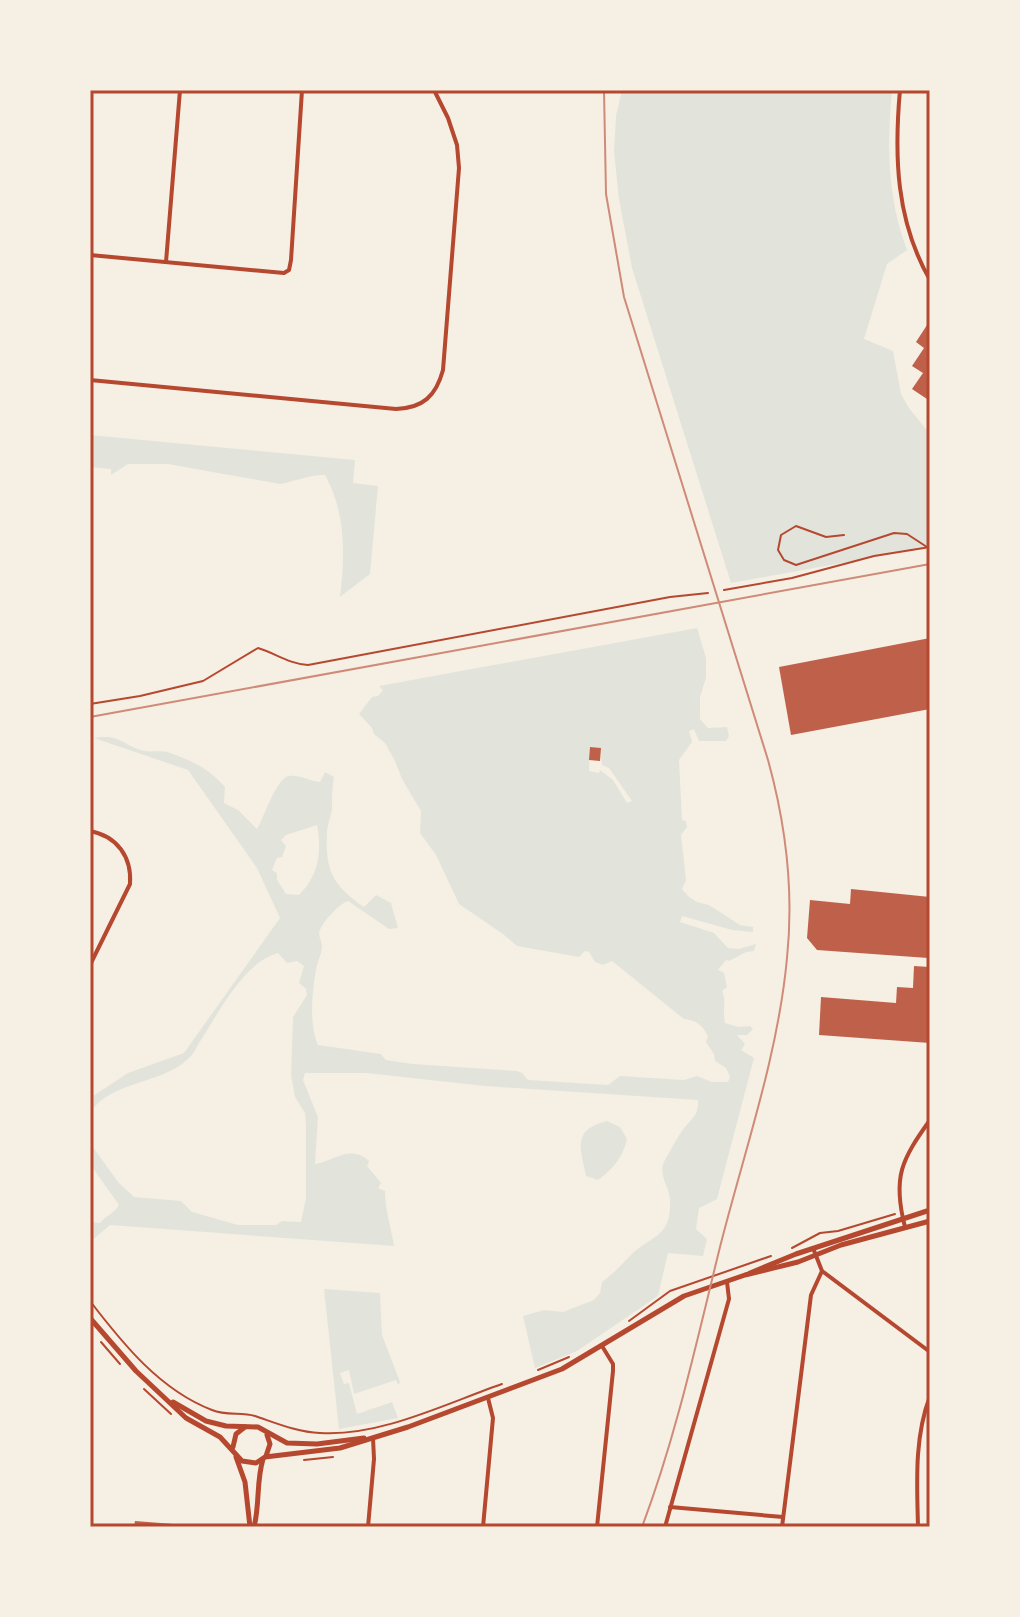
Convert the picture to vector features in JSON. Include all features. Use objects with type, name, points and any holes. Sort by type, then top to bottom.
[{"type":"street","points":[[166,262],[180,90]]},
{"type":"street","points":[[90,255],[284,273],[289,270],[302,90]]},
{"type":"street","points":[[90,380],[396,409],[413,408],[427,400],[435,392],[443,370],[459,168],[452,132],[434,90]]},
{"type":"street","points":[[900,90],[896,142],[898,184],[912,243],[930,280]]},
{"type":"street","points":[[90,831],[107,836],[119,846],[128,863],[130,884],[90,965]]},
{"type":"street","points":[[905,1227],[901,1169],[914,1140],[930,1120]]},
{"type":"street","points":[[925,1127],[930,1131]]},
{"type":"street","points":[[236,1456],[249,1463],[264,1458],[328,1450],[488,1398],[554,1372],[602,1346],[669,1303],[745,1275],[798,1262],[814,1251],[930,1210]]},
{"type":"street","points":[[814,1251],[930,1221]]},
{"type":"street","points":[[814,1251],[822,1271],[930,1352]]},
{"type":"street","points":[[782,1527],[811,1295],[822,1271]]},
{"type":"street","points":[[665,1527],[729,1299],[727,1282]]},
{"type":"street","points":[[90,1318],[122,1357],[186,1418],[214,1433],[233,1448],[245,1482],[252,1527]]},
{"type":"street","points":[[597,1527],[613,1371],[613,1364],[602,1346]]},
{"type":"street","points":[[163,1396],[206,1421],[226,1426],[258,1427],[283,1442],[306,1445],[373,1437]]},
{"type":"street","points":[[918,1527],[919,1445],[930,1396]]},
{"type":"street","points":[[483,1527],[493,1418],[488,1398]]},
{"type":"street","points":[[233,1448],[236,1434],[249,1426]]},
{"type":"street","points":[[252,1527],[258,1502],[258,1474],[270,1444],[266,1433]]},
{"type":"street","points":[[368,1527],[373,1437]]},
{"type":"street","points":[[670,1507],[784,1517]]},
{"type":"path","points":[[844,535],[826,537],[796,526],[781,535],[778,550],[790,564],[804,564],[903,532],[930,548]]},
{"type":"path","points":[[724,590],[792,578],[874,556],[930,548]]},
{"type":"path","points":[[90,704],[203,681],[258,648],[286,661],[308,665],[670,597],[708,593]]},
{"type":"path","points":[[792,1248],[820,1233],[838,1231],[891,1214]]},
{"type":"path","points":[[627,1322],[670,1291],[777,1254]]},
{"type":"path","points":[[90,1301],[136,1357],[178,1391],[213,1411],[251,1416],[297,1430],[337,1433],[397,1422],[511,1381]]},
{"type":"path","points":[[536,1372],[578,1354]]},
{"type":"path","points":[[151,1398],[180,1420]]},
{"type":"shaded area","points":[[622,90],[892,90],[890,171],[900,230],[907,250],[887,264],[864,339],[893,351],[901,394],[930,434],[930,547],[731,583],[632,268],[614,152],[616,116]]},
{"type":"shaded area","points":[[90,435],[355,460],[353,483],[378,486],[370,574],[340,597],[342,534],[337,504],[325,475],[280,484],[168,464],[128,464],[111,475],[111,469],[90,467]]},
{"type":"shaded area","points":[[697,628],[706,658],[700,719],[708,728],[727,727],[729,736],[726,741],[699,741],[694,729],[689,731],[692,742],[679,760],[682,820],[686,821],[687,827],[681,835],[686,880],[682,889],[697,902],[709,905],[740,925],[753,927],[753,932],[732,930],[682,916],[680,922],[714,933],[728,948],[739,949],[756,944],[754,951],[726,960],[718,970],[724,973],[727,987],[722,991],[725,1023],[753,1029],[747,1035],[737,1035],[745,1044],[741,1050],[754,1058],[717,1199],[699,1208],[696,1229],[707,1239],[703,1256],[668,1253],[658,1296],[577,1351],[535,1368],[523,1316],[544,1310],[563,1312],[594,1300],[600,1293],[602,1282],[663,1230],[670,1212],[670,1199],[663,1164],[696,1114],[698,1100],[485,1086],[366,1073],[305,1073],[303,1080],[318,1117],[315,1164],[349,1154],[362,1156],[369,1161],[367,1166],[381,1183],[378,1188],[385,1191],[394,1246],[110,1225],[90,1242],[90,1222],[100,1223],[119,1205],[90,1164],[90,1143],[118,1182],[134,1197],[181,1201],[192,1212],[238,1225],[301,1222],[306,1198],[305,1113],[295,1097],[291,1075],[293,1017],[307,995],[306,989],[299,983],[304,966],[297,961],[287,963],[278,953],[254,966],[243,977],[192,1054],[180,1065],[111,1094],[90,1113],[90,1098],[128,1073],[184,1053],[280,918],[257,868],[188,770],[94,738],[115,738],[134,748],[167,752],[198,765],[225,787],[224,803],[238,810],[257,829],[284,778],[296,776],[320,782],[325,772],[334,777],[327,830],[328,858],[333,876],[345,892],[364,907],[376,895],[391,903],[398,928],[389,929],[348,901],[323,924],[319,933],[322,949],[316,970],[312,1018],[318,1045],[381,1054],[386,1060],[413,1064],[517,1071],[528,1080],[608,1085],[620,1076],[684,1080],[697,1076],[712,1082],[728,1082],[730,1077],[726,1068],[715,1061],[706,1042],[708,1036],[701,1026],[684,1019],[612,961],[603,965],[595,962],[585,951],[579,957],[517,946],[459,904],[436,855],[420,833],[421,811],[395,761],[385,743],[359,714],[372,697],[383,690],[379,686]],"holes":[[[590,747],[600,748],[602,765],[609,768],[632,801],[627,803],[613,780],[600,770],[599,773],[589,771]],[[317,825],[319,853],[315,871],[299,895],[286,894],[277,880],[277,873],[272,870],[286,846],[281,840],[286,835]]]},
{"type":"shaded area","points":[[607,1121],[620,1127],[627,1139],[617,1162],[598,1180],[586,1176],[581,1142],[588,1130]]},
{"type":"shaded area","points":[[324,1289],[380,1293],[382,1335],[400,1382],[398,1385],[396,1380],[354,1394],[349,1370],[340,1373],[344,1384],[349,1383],[357,1414],[392,1402],[398,1418],[339,1429]]},
{"type":"building","points":[[927,325],[930,327],[930,401],[912,389],[923,373],[912,366],[924,348],[916,342]]},
{"type":"building","points":[[930,638],[930,709],[791,735],[779,667]]},
{"type":"building","points":[[590,747],[601,748],[600,761],[589,760]]},
{"type":"building","points":[[851,889],[930,897],[928,958],[817,950],[807,938],[810,900],[850,904]]},
{"type":"building","points":[[914,966],[930,967],[930,1043],[819,1035],[821,997],[896,1003],[897,987],[913,988]]},
{"type":"building","points":[[135,1521],[186,1525],[186,1527],[134,1527]]},
{"type":"railway","points":[[604,90],[606,194],[624,297],[768,760],[784,834],[790,908],[783,995],[768,1067],[676,1423],[642,1527]]},
{"type":"railway","points":[[90,717],[930,564]]}]
